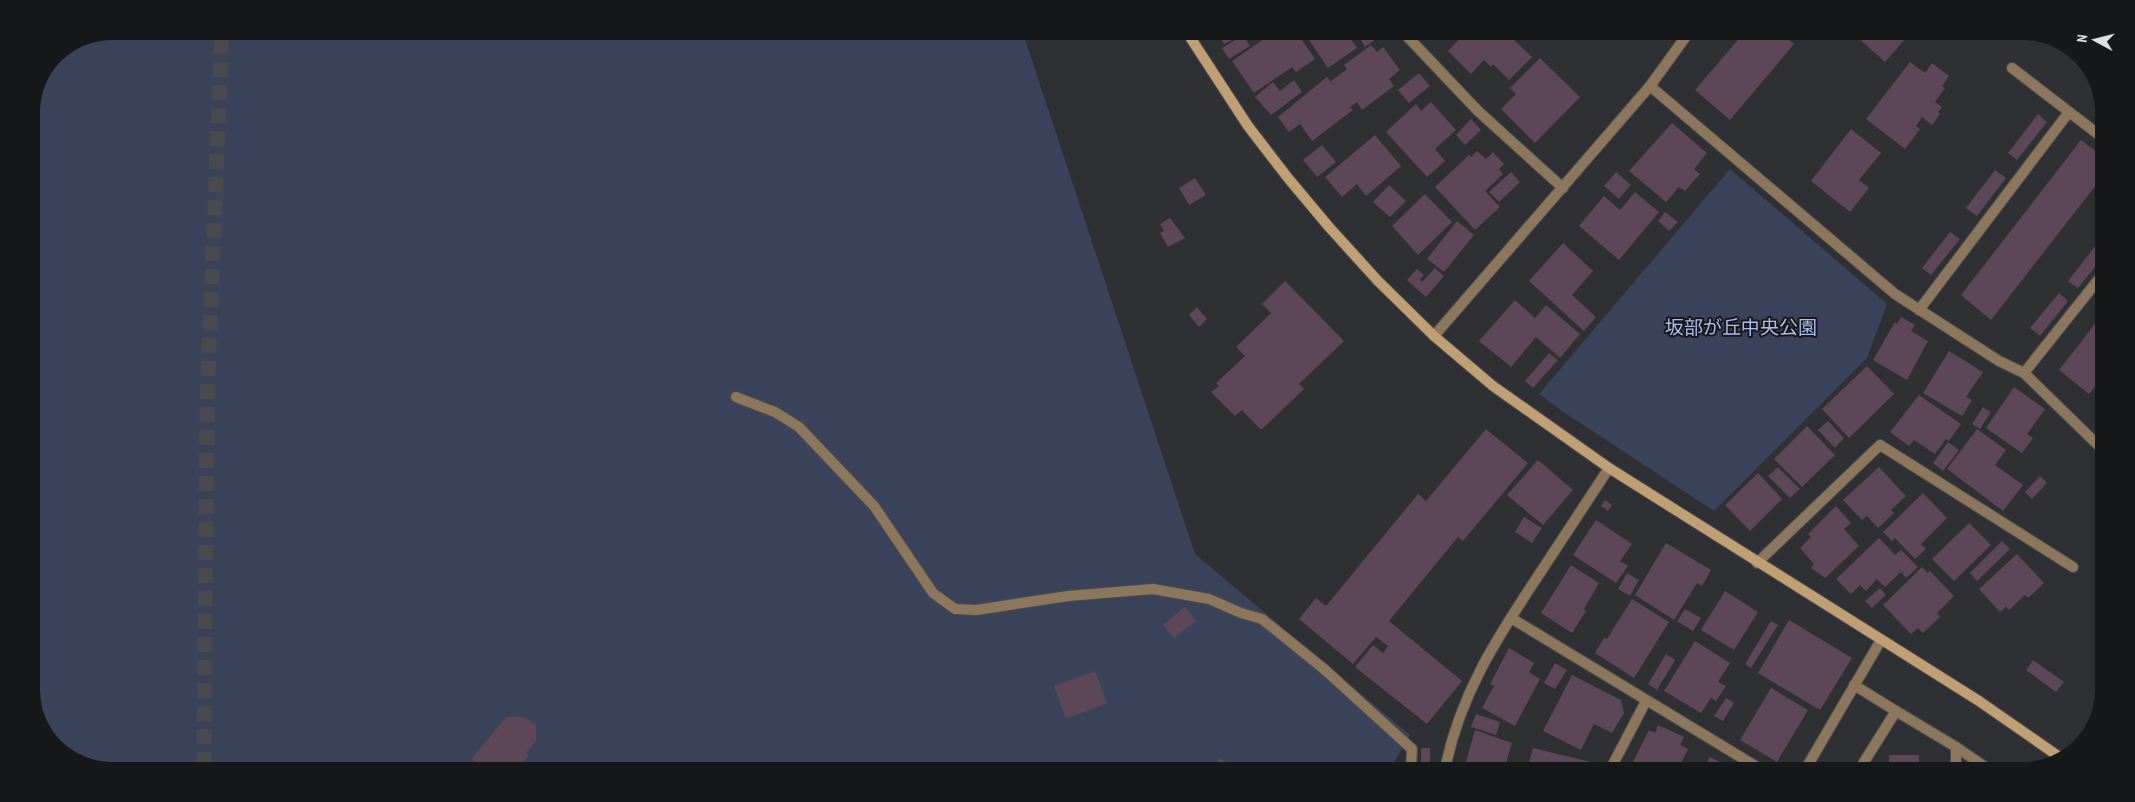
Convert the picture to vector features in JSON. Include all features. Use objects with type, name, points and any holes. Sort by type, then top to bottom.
[{"type":"street","points":[[1192,40],[1248,126],[1288,178],[1378,281],[1434,336],[1493,386],[1609,468],[1757,563],[1980,701],[2056,754]]},
{"type":"street","points":[[1411,40],[1478,111],[1563,188]]},
{"type":"street","points":[[1434,336],[1650,86],[1683,40]]},
{"type":"street","points":[[2012,68],[2095,132]]},
{"type":"street","points":[[1650,86],[1895,294],[1999,361],[2024,373],[2095,442]]},
{"type":"street","points":[[1919,310],[2069,112]]},
{"type":"street","points":[[2024,373],[2095,284]]},
{"type":"street","points":[[736,397],[775,412],[799,427],[874,506],[933,593],[955,610],[976,610],[1068,596],[1153,589],[1209,599],[1241,613],[1262,619],[1324,669],[1412,749],[1411,762]]},
{"type":"street","points":[[1757,563],[1880,445],[2073,566]]},
{"type":"street","points":[[1447,762],[1457,725],[1472,686],[1490,649],[1609,468]]},
{"type":"street","points":[[1510,618],[1749,762]]},
{"type":"street","points":[[1810,762],[1881,640]]},
{"type":"street","points":[[1854,685],[1978,762]]},
{"type":"street","points":[[1614,762],[1646,701]]},
{"type":"street","points":[[1863,762],[1896,711]]},
{"type":"street","points":[[1956,747],[1956,762]]},
{"type":"green space","points":[[112,40],[1025,40],[1195,554],[1410,735],[1394,762],[112,762],[98,761],[76,752],[55,734],[45,717],[40,695],[40,112],[41,98],[45,85],[61,61],[72,52],[98,41]]},
{"type":"green space","name":"坂部が丘中央公園","points":[[1730,169],[1887,304],[1867,358],[1714,511],[1539,394]]},
{"type":"building","points":[[1222,40],[1232,40],[1224,44]]},
{"type":"building","points":[[1235,40],[1246,40],[1250,46],[1229,59],[1222,48]]},
{"type":"building","points":[[1262,40],[1302,40],[1315,59],[1296,72],[1292,67],[1254,93],[1232,61]]},
{"type":"building","points":[[1309,40],[1351,40],[1357,48],[1328,68]]},
{"type":"building","points":[[1361,40],[1375,40],[1365,47]]},
{"type":"building","points":[[1458,40],[1514,40],[1532,57],[1509,80],[1493,64],[1491,67],[1484,60],[1471,74],[1448,51]]},
{"type":"building","points":[[1738,40],[1789,40],[1794,44],[1730,120],[1695,90]]},
{"type":"building","points":[[1861,40],[1904,40],[1885,62]]},
{"type":"building","points":[[1371,45],[1377,52],[1383,47],[1400,70],[1389,79],[1394,86],[1362,110],[1357,102],[1350,107],[1353,110],[1312,141],[1300,124],[1289,132],[1278,117],[1327,77],[1336,88],[1331,81],[1347,69],[1344,65]]},
{"type":"building","points":[[1540,58],[1580,97],[1535,143],[1501,109],[1516,94],[1510,88]]},
{"type":"building","points":[[1910,62],[1925,73],[1932,63],[1949,76],[1942,86],[1945,88],[1935,102],[1942,107],[1938,112],[1940,114],[1932,125],[1922,117],[1916,126],[1920,129],[1905,149],[1866,119]]},
{"type":"building","points":[[1419,73],[1430,86],[1409,103],[1398,90]]},
{"type":"building","points":[[1294,80],[1302,92],[1271,115],[1255,97],[1273,82],[1280,91]]},
{"type":"building","points":[[1431,102],[1456,130],[1435,149],[1445,161],[1427,177],[1386,132],[1416,104],[1421,111]]},
{"type":"building","points":[[2038,114],[2047,122],[2017,160],[2008,153]]},
{"type":"building","points":[[1471,119],[1481,130],[1465,145],[1456,135]]},
{"type":"building","points":[[1672,123],[1707,153],[1694,169],[1700,174],[1685,191],[1679,187],[1666,202],[1629,171]]},
{"type":"building","points":[[1851,129],[1881,153],[1859,180],[1869,188],[1850,212],[1811,181]]},
{"type":"building","points":[[1375,135],[1401,166],[1366,196],[1357,184],[1342,197],[1325,177]]},
{"type":"building","points":[[2081,140],[2095,151],[2095,186],[1991,320],[1961,295]]},
{"type":"building","points":[[1322,145],[1336,162],[1317,177],[1303,160]]},
{"type":"building","points":[[1477,151],[1486,159],[1493,152],[1504,164],[1499,169],[1503,174],[1485,191],[1500,207],[1475,230],[1435,187],[1469,155],[1471,157]]},
{"type":"building","points":[[1995,170],[2006,178],[1977,216],[1966,208]]},
{"type":"building","points":[[1511,172],[1520,182],[1499,202],[1489,192]]},
{"type":"building","points":[[1616,172],[1631,185],[1619,199],[1604,186]]},
{"type":"building","points":[[1195,178],[1206,195],[1189,205],[1179,188]]},
{"type":"building","points":[[1389,185],[1406,201],[1390,217],[1373,202]]},
{"type":"building","points":[[1635,192],[1659,212],[1619,260],[1579,226],[1604,196],[1620,210]]},
{"type":"building","points":[[1425,194],[1452,222],[1418,255],[1392,226]]},
{"type":"building","points":[[1665,212],[1678,222],[1669,231],[1658,221]]},
{"type":"building","points":[[1170,218],[1185,238],[1168,247],[1160,233],[1164,231],[1160,224]]},
{"type":"building","points":[[1457,221],[1474,235],[1444,272],[1427,259]]},
{"type":"building","points":[[1950,232],[1960,239],[1931,275],[1922,268]]},
{"type":"building","points":[[1563,243],[1593,271],[1572,295],[1596,317],[1584,331],[1529,281]]},
{"type":"building","points":[[2095,246],[2095,267],[2078,288],[2068,281]]},
{"type":"building","points":[[1435,268],[1444,276],[1426,297],[1407,280],[1417,269],[1424,275],[1420,280],[1422,282]]},
{"type":"building","points":[[1285,281],[1344,341],[1299,384],[1304,389],[1261,430],[1242,410],[1235,416],[1211,392],[1219,386],[1216,383],[1245,356],[1236,347],[1271,313],[1262,304]]},
{"type":"building","points":[[2059,293],[2068,301],[2040,336],[2030,328]]},
{"type":"building","points":[[1515,300],[1535,318],[1546,305],[1580,334],[1560,358],[1536,337],[1511,367],[1479,341]]},
{"type":"building","points":[[1197,307],[1207,319],[1199,327],[1189,315]]},
{"type":"building","points":[[1901,317],[1915,325],[1911,331],[1928,341],[1907,380],[1873,360],[1895,322],[1897,324]]},
{"type":"building","points":[[2095,324],[2095,387],[2089,394],[2059,370]]},
{"type":"building","points":[[1949,351],[1983,372],[1966,397],[1972,400],[1962,416],[1923,393]]},
{"type":"building","points":[[1549,353],[1558,360],[1533,388],[1525,381]]},
{"type":"building","points":[[1867,366],[1894,394],[1849,438],[1822,409]]},
{"type":"building","points":[[2014,387],[2045,409],[2027,434],[2033,438],[2022,453],[1986,428]]},
{"type":"building","points":[[1919,395],[1961,424],[1949,441],[1946,439],[1935,454],[1914,440],[1909,446],[1890,432]]},
{"type":"building","points":[[1983,407],[1991,412],[1980,429],[1972,424]]},
{"type":"building","points":[[1828,421],[1844,438],[1835,448],[1818,430]]},
{"type":"building","points":[[1807,426],[1835,455],[1802,487],[1774,459]]},
{"type":"building","points":[[1486,429],[1528,463],[1463,541],[1458,537],[1389,621],[1462,681],[1427,724],[1355,667],[1373,645],[1383,653],[1388,646],[1376,637],[1353,664],[1299,619],[1316,598],[1326,606],[1418,494],[1426,501]]},
{"type":"building","points":[[1977,429],[2006,450],[1995,465],[2023,485],[2003,511],[1947,469]]},
{"type":"building","points":[[1948,442],[1959,450],[1943,471],[1933,463]]},
{"type":"building","points":[[1538,460],[1573,490],[1543,525],[1507,495]]},
{"type":"building","points":[[1778,467],[1800,489],[1790,498],[1768,476]]},
{"type":"building","points":[[1879,467],[1906,496],[1891,510],[1894,513],[1878,528],[1867,516],[1862,520],[1843,500]]},
{"type":"building","points":[[1758,473],[1782,499],[1750,531],[1725,505]]},
{"type":"building","points":[[2040,476],[2047,483],[2032,499],[2025,492]]},
{"type":"building","points":[[1923,493],[1947,518],[1921,544],[1926,549],[1915,559],[1895,538],[1892,541],[1883,532]]},
{"type":"building","points":[[1605,500],[1612,505],[1608,511],[1601,506]]},
{"type":"building","points":[[1836,506],[1851,523],[1844,529],[1859,546],[1825,578],[1811,568],[1814,564],[1800,548],[1811,537],[1808,534]]},
{"type":"building","points":[[1524,517],[1542,528],[1532,543],[1515,532]]},
{"type":"building","points":[[1596,520],[1632,544],[1620,561],[1628,566],[1616,583],[1573,555]]},
{"type":"building","points":[[1969,523],[1991,545],[1954,581],[1932,559]]},
{"type":"building","points":[[1879,538],[1895,555],[1901,550],[1918,567],[1906,578],[1901,572],[1885,587],[1877,579],[1866,591],[1860,585],[1851,594],[1836,579]]},
{"type":"building","points":[[2002,541],[2010,549],[1977,581],[1970,573]]},
{"type":"building","points":[[1666,543],[1711,570],[1702,586],[1697,583],[1674,620],[1635,595]]},
{"type":"building","points":[[2017,554],[2044,583],[2028,598],[2025,595],[2009,610],[2006,607],[2000,612],[1979,589]]},
{"type":"building","points":[[1571,565],[1599,583],[1584,609],[1586,611],[1572,633],[1541,613]]},
{"type":"building","points":[[1922,567],[1928,573],[1930,571],[1954,596],[1937,613],[1940,617],[1923,633],[1918,628],[1911,634],[1883,605]]},
{"type":"building","points":[[1627,573],[1639,580],[1630,596],[1618,589]]},
{"type":"building","points":[[1880,588],[1886,595],[1872,608],[1865,601]]},
{"type":"building","points":[[1725,591],[1758,612],[1734,650],[1701,630]]},
{"type":"building","points":[[1632,599],[1669,622],[1634,678],[1595,653],[1604,638],[1607,639]]},
{"type":"building","points":[[1185,607],[1196,621],[1174,638],[1163,625]]},
{"type":"building","points":[[1685,609],[1701,618],[1693,631],[1677,621]]},
{"type":"building","points":[[1789,620],[1852,658],[1820,710],[1758,673]]},
{"type":"building","points":[[1771,621],[1778,625],[1751,668],[1745,664]]},
{"type":"building","points":[[1695,641],[1730,663],[1718,682],[1726,686],[1716,701],[1711,698],[1701,713],[1664,691]]},
{"type":"building","points":[[1509,648],[1534,663],[1529,672],[1540,679],[1515,726],[1482,708],[1494,686],[1490,684]]},
{"type":"building","points":[[1666,654],[1675,660],[1657,690],[1648,684]]},
{"type":"building","points":[[2033,660],[2064,682],[2056,692],[2026,670]]},
{"type":"building","points":[[1555,663],[1567,670],[1555,689],[1544,683]]},
{"type":"building","points":[[1095,671],[1107,703],[1066,719],[1054,686]]},
{"type":"building","points":[[1572,675],[1621,700],[1624,713],[1612,733],[1594,724],[1581,750],[1543,731]]},
{"type":"building","points":[[1771,688],[1808,710],[1777,762],[1740,740]]},
{"type":"building","points":[[1726,698],[1734,703],[1723,721],[1714,716]]},
{"type":"building","points":[[1476,714],[1500,722],[1496,735],[1471,727]]},
{"type":"building","points":[[506,717],[526,718],[536,725],[536,741],[526,753],[529,755],[523,762],[475,762],[472,759]]},
{"type":"building","points":[[1658,725],[1684,737],[1680,745],[1688,749],[1682,762],[1633,762],[1649,730],[1655,733]]},
{"type":"building","points":[[1475,730],[1512,743],[1506,762],[1466,762]]},
{"type":"building","points":[[1421,748],[1430,748],[1430,762],[1421,762]]},
{"type":"building","points":[[1533,748],[1591,762],[1529,762]]},
{"type":"building","points":[[1889,755],[1919,755],[1919,762],[1889,762]]},
{"type":"building","points":[[1710,757],[1719,762],[1707,762]]},
{"type":"building","points":[[1219,758],[1226,762],[1217,762]]},
{"type":"tunnel","points":[[204,762],[207,402],[222,40]]}]
